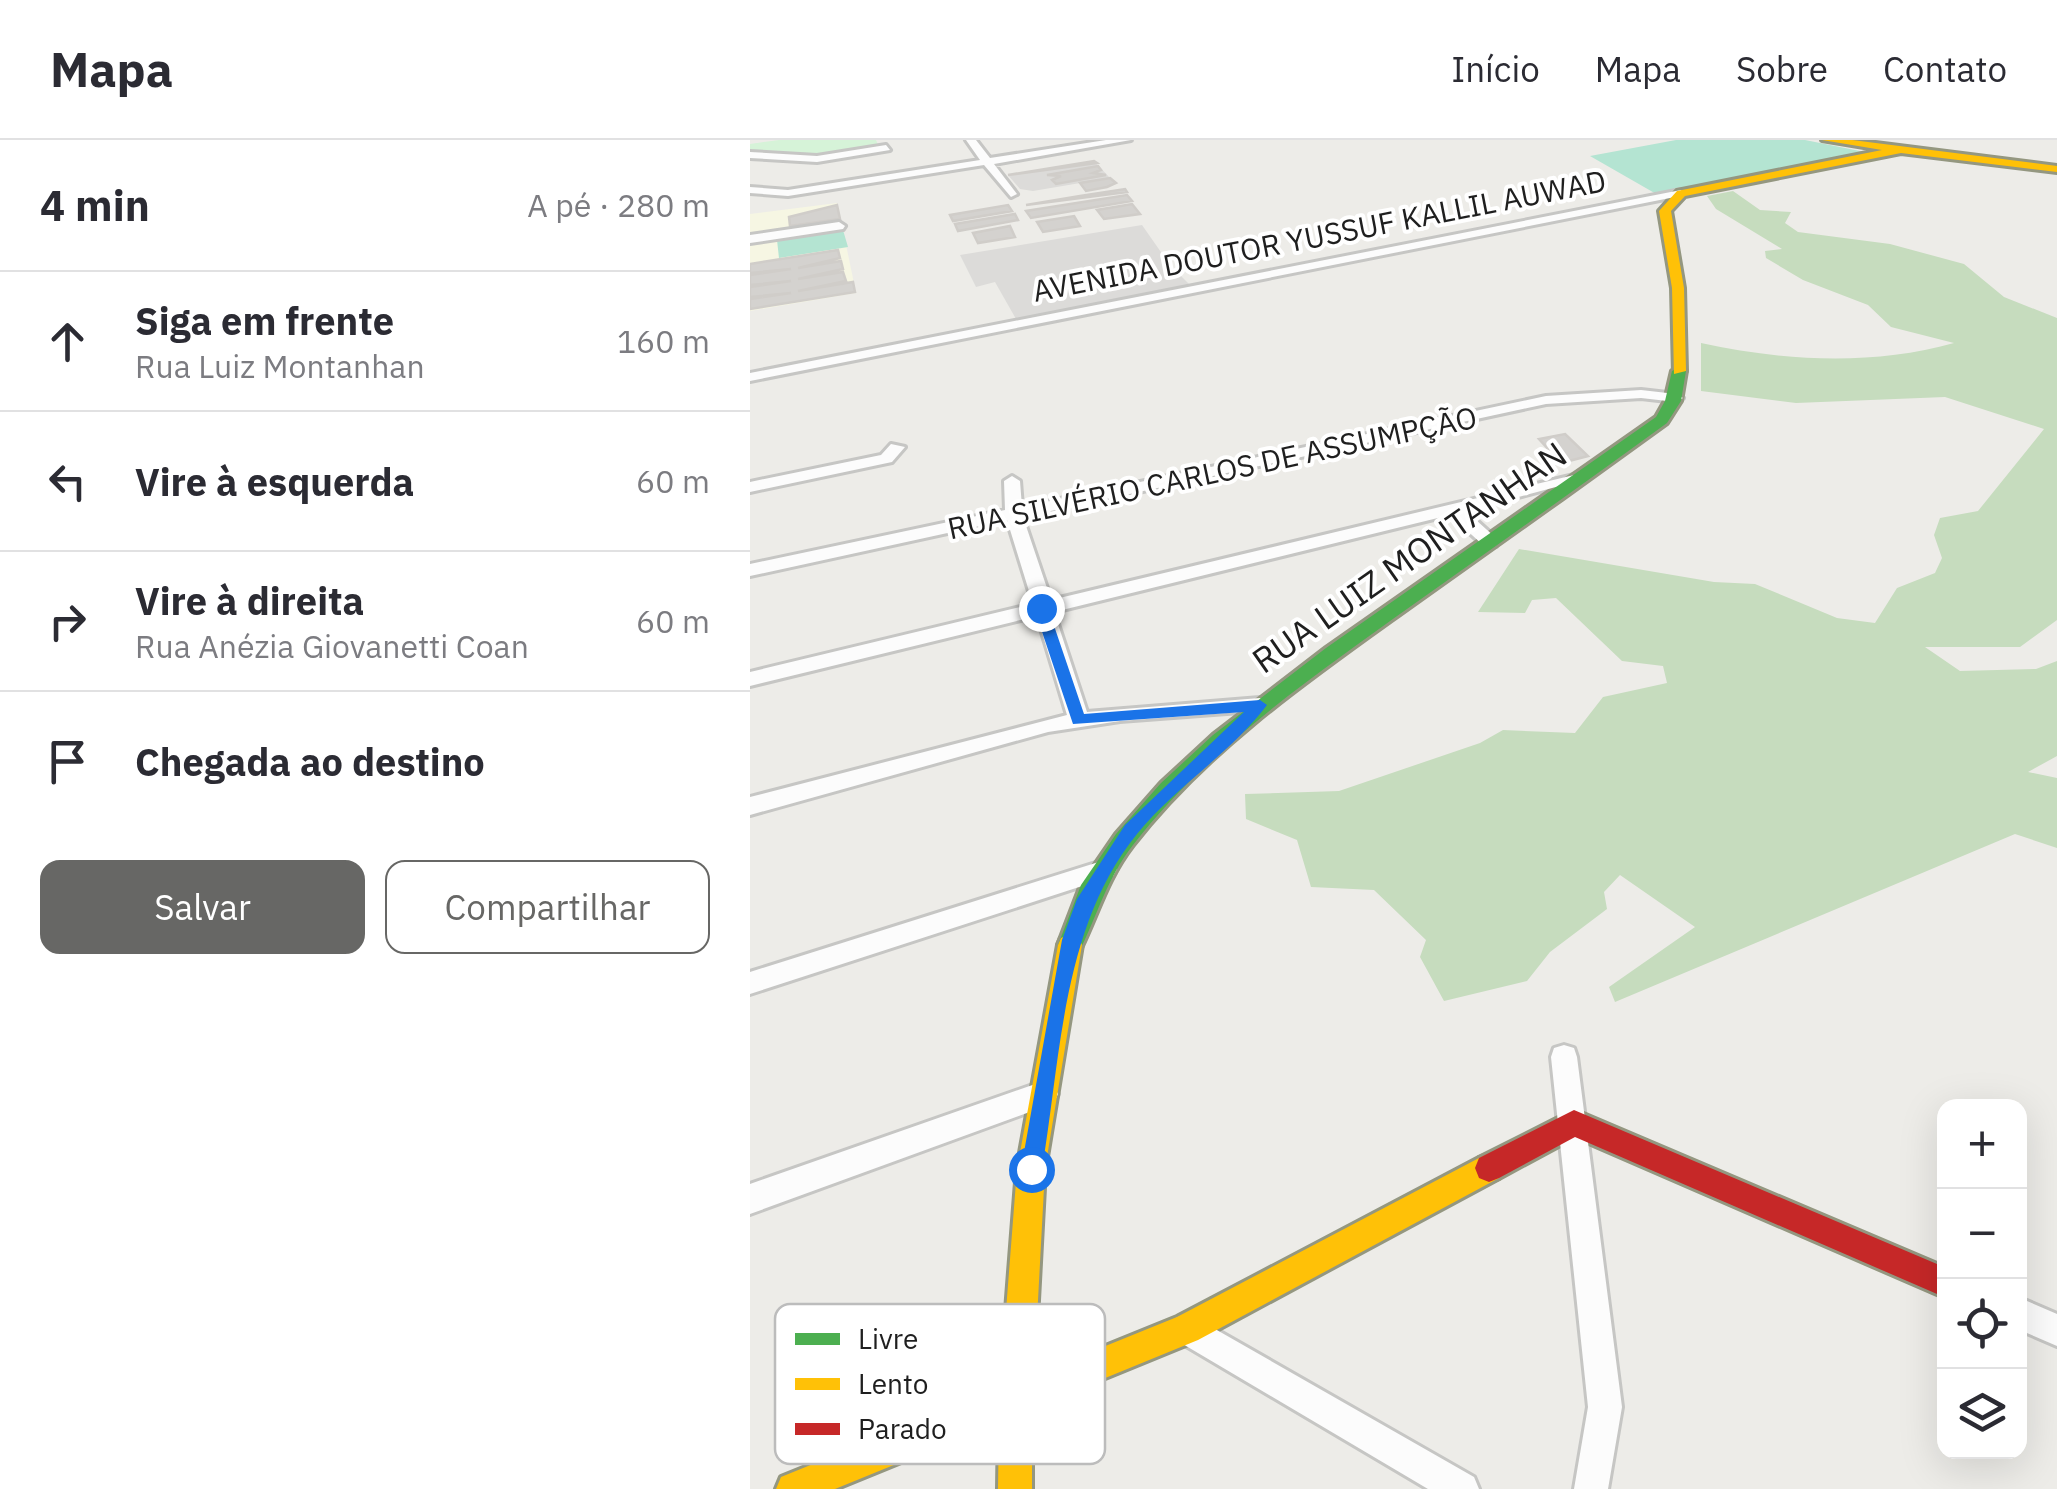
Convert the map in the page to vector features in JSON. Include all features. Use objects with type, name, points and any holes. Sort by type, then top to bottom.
[{"type":"street","points":[[971,140],[1011,194]]},
{"type":"street","points":[[750,207],[788,193],[1126,140]]},
{"type":"street","points":[[1828,140],[2057,168]]},
{"type":"street","points":[[750,155],[817,159],[884,144],[898,176]]},
{"type":"street","name":"AVENIDA DOUTOR YUSSUF KALLIL AUWAD","points":[[750,377],[1899,150]]},
{"type":"street","points":[[750,190],[788,193]]},
{"type":"street","points":[[1676,398],[1681,302],[1665,211],[1681,193]]},
{"type":"street","points":[[750,239],[839,226]]},
{"type":"street","name":"RUA SILVÉRIO CARLOS DE ASSUMPÇÃO","points":[[750,570],[1546,400],[1642,394],[1676,398]]},
{"type":"street","name":"RUA LUIZ MONTANHAN","points":[[1022,1304],[1031,1169],[1071,940],[1085,899],[1131,830],[1260,705],[1574,480],[1651,430],[1676,398]]},
{"type":"street","points":[[750,487],[886,459],[896,447]]},
{"type":"street","points":[[750,679],[1574,480]]},
{"type":"street","points":[[1012,481],[1014,514],[1078,720]]},
{"type":"street","points":[[1454,510],[1490,542]]},
{"type":"street","points":[[750,806],[1078,720],[1260,705]]},
{"type":"street","points":[[750,983],[1106,869]]},
{"type":"street","points":[[1564,1057],[1605,1407],[1591,1489]]},
{"type":"street","points":[[750,1199],[1044,1094]]},
{"type":"street","points":[[1574,1122],[1937,1279]]},
{"type":"street","points":[[1105,1361],[1187,1329],[1574,1122]]},
{"type":"street","points":[[2027,1317],[2057,1330]]},
{"type":"street","points":[[1187,1329],[1462,1489]]},
{"type":"street","points":[[793,1489],[853,1464]]},
{"type":"street","name":"RUA LUIZ MONTANHAN","points":[[1015,1464],[1015,1489]]},
{"type":"shaded area","points":[[1094,161],[1110,178],[1033,191],[1020,189],[1008,175]]},
{"type":"shaded area","points":[[837,203],[840,221],[750,234],[750,214]]},
{"type":"shaded area","points":[[1142,225],[1170,265],[1190,285],[1016,319],[995,282],[976,287],[960,255]]},
{"type":"shaded area","points":[[843,230],[856,293],[750,311],[750,244]]},
{"type":"green space","points":[[779,140],[876,140],[879,147],[819,157],[750,154],[750,144]]},
{"type":"green space","points":[[1676,140],[1805,140],[1865,152],[1658,195],[1590,156]]},
{"type":"green space","points":[[1733,191],[1760,210],[1791,212],[1785,223],[1798,232],[1890,244],[1964,264],[2004,297],[2057,318],[2057,620],[2020,647],[1925,647],[1960,671],[2036,669],[2057,661],[2057,756],[2028,772],[2057,778],[2057,848],[2015,834],[1615,1002],[1609,987],[1695,927],[1620,875],[1604,892],[1607,909],[1550,952],[1527,981],[1444,1001],[1420,957],[1426,940],[1374,890],[1311,887],[1297,840],[1246,819],[1245,794],[1339,791],[1480,743],[1503,730],[1575,733],[1603,697],[1667,683],[1663,666],[1622,661],[1556,598],[1532,600],[1525,613],[1478,612],[1519,549],[1714,582],[1755,584],[1837,618],[1875,623],[1897,588],[1935,573],[1942,558],[1934,535],[1940,518],[1978,511],[2044,429],[1945,397],[1796,403],[1701,391],[1701,343],[1795,357],[1860,358],[1954,343],[1891,327],[1868,305],[1803,280],[1766,258],[1765,251],[1782,249],[1716,209],[1707,196]]},
{"type":"green space","points":[[843,230],[848,247],[779,258],[777,240]]},
{"type":"building","points":[[1094,161],[1097,163],[1008,175]]},
{"type":"building","points":[[1098,166],[1101,170],[1093,173],[1106,175],[1056,184],[1052,180],[1061,176],[1047,175]]},
{"type":"building","points":[[1110,178],[1116,183],[1086,191],[1080,183]]},
{"type":"building","points":[[1125,189],[1127,192],[1026,205],[1080,196]]},
{"type":"building","points":[[1127,195],[1132,201],[1031,218],[1026,211]]},
{"type":"building","points":[[1132,204],[1140,214],[1104,219],[1097,210]]},
{"type":"building","points":[[837,205],[840,219],[790,226],[789,217]]},
{"type":"building","points":[[1008,205],[1012,211],[953,221],[950,215]]},
{"type":"building","points":[[1015,214],[1018,220],[958,231],[955,224]]},
{"type":"building","points":[[1074,216],[1080,226],[1043,232],[1037,222]]},
{"type":"building","points":[[1010,226],[1015,237],[978,243],[973,233]]},
{"type":"building","points":[[838,250],[840,258],[798,268],[841,261],[843,269],[798,279],[843,272],[846,281],[798,291],[853,282],[855,292],[750,309],[750,299],[791,293],[750,297],[750,287],[791,281],[750,285],[750,275],[791,269],[750,273],[750,264]]},
{"type":"building","points":[[1565,434],[1588,456],[1561,463],[1539,439]]},
{"type":"traffic: fast","points":[[1070,945],[1090,892],[1124,840],[1169,789],[1221,741],[1333,653],[1662,420],[1673,401],[1679,371]]},
{"type":"traffic: slow","points":[[1827,140],[2057,169]]},
{"type":"traffic: slow","points":[[1679,371],[1678,288],[1665,211],[1681,193],[1899,150]]},
{"type":"traffic: slow","points":[[1022,1304],[1031,1169],[1070,945]]},
{"type":"traffic: slow","points":[[1105,1362],[1187,1329],[1489,1168]]},
{"type":"traffic: slow","points":[[793,1489],[855,1464]]},
{"type":"traffic: slow","points":[[1015,1464],[1015,1489]]},
{"type":"traffic: jam","points":[[1489,1168],[1574,1123],[1937,1279]]},
{"type":"route","points":[[1031,1169],[1071,940],[1085,899],[1131,830],[1260,705],[1078,720],[1041,608]]}]
